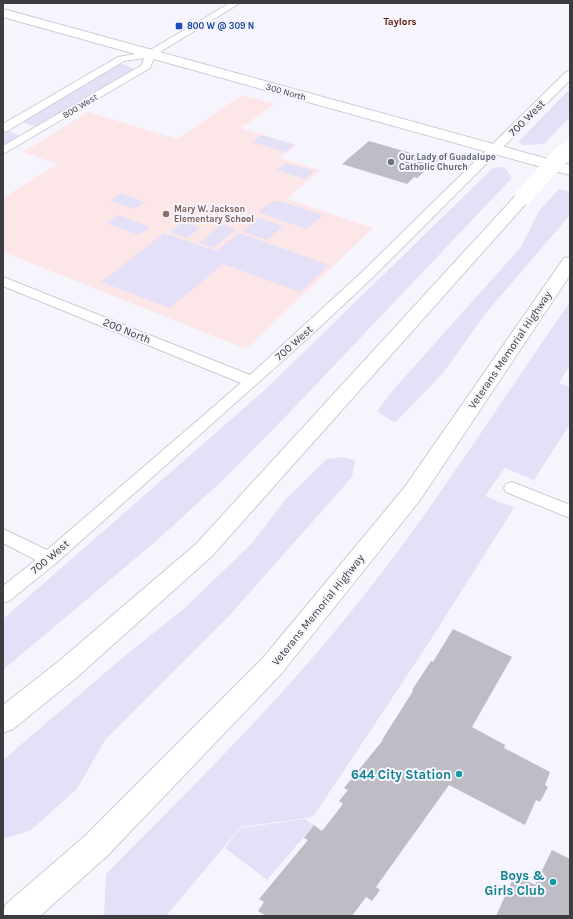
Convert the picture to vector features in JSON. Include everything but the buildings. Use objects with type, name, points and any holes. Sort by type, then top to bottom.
[{"type":"main road","name":"300 North","points":[[3,13],[570,170]]},
{"type":"main road","points":[[3,721],[67,670],[204,550],[570,146]]},
{"type":"main road","name":"Veterans Memorial Highway","points":[[16,916],[96,846],[272,666],[412,494],[570,262]]},
{"type":"street","name":"800 West","points":[[3,129],[121,59],[150,54],[236,3]]},
{"type":"street","name":"800 West","points":[[3,151],[146,66],[150,54]]},
{"type":"street","name":"700 West","points":[[3,596],[49,558],[251,382],[366,276],[570,74]]},
{"type":"street","name":"200 North","points":[[3,281],[251,382]]},
{"type":"street","points":[[512,488],[570,512]]},
{"type":"street","points":[[3,535],[49,558]]},
{"type":"shaded area","points":[[117,64],[123,64],[135,69],[39,126],[33,126],[21,121]]},
{"type":"shaded area","points":[[570,89],[570,117],[544,144],[523,145],[518,142]]},
{"type":"shaded area","name":"Mary W. Jackson Elementary School","points":[[242,95],[275,104],[241,128],[297,145],[280,158],[320,170],[287,199],[373,228],[246,349],[3,252],[3,198],[57,164],[23,152],[88,112],[177,139]]},
{"type":"shaded area","points":[[3,131],[9,131],[20,136],[3,148]]},
{"type":"shaded area","points":[[261,135],[294,145],[285,152],[252,142]]},
{"type":"shaded area","points":[[286,163],[314,171],[305,179],[277,170]]},
{"type":"shaded area","points":[[504,167],[512,178],[291,411],[222,481],[155,542],[3,670],[3,619],[268,387],[493,168]]},
{"type":"shaded area","points":[[559,189],[570,192],[570,215],[485,314],[443,373],[395,423],[377,411],[394,389],[521,247],[539,211]]},
{"type":"shaded area","points":[[120,193],[145,202],[135,209],[110,201]]},
{"type":"shaded area","points":[[279,201],[323,215],[307,229],[258,212],[271,202]]},
{"type":"shaded area","points":[[118,215],[150,227],[139,235],[107,223]]},
{"type":"shaded area","points":[[259,218],[283,226],[267,240],[242,231]]},
{"type":"shaded area","points":[[183,222],[200,228],[187,238],[170,232]]},
{"type":"shaded area","points":[[222,224],[236,229],[213,248],[199,243]]},
{"type":"shaded area","points":[[164,233],[216,251],[239,233],[329,265],[300,292],[223,264],[170,308],[101,282]]},
{"type":"shaded area","points":[[570,302],[570,365],[559,383],[570,387],[570,424],[534,480],[505,468],[485,496],[514,508],[428,644],[313,817],[241,827],[166,916],[104,916],[106,874],[252,725],[308,663],[367,592],[427,511]]},
{"type":"shaded area","points":[[343,457],[355,460],[352,477],[230,615],[105,740],[77,789],[31,830],[3,839],[3,760],[127,654],[187,606],[252,543],[285,500],[327,459]]},
{"type":"shaded area","points":[[305,819],[314,825],[267,880],[225,848],[241,828]]},
{"type":"place","name":"800 W @ 309 N","points":[[179,26]]},
{"type":"place","name":"Our Lady of Guadalupe Catholic Church","points":[[391,162]]},
{"type":"place","name":"Mary W. Jackson Elementary School","points":[[166,214]]},
{"type":"place","name":"644 City Station","points":[[459,774]]},
{"type":"place","name":"Boys & Girls Club","points":[[553,882]]},
{"type":"district","name":"Taylors","points":[[400,22]]}]
